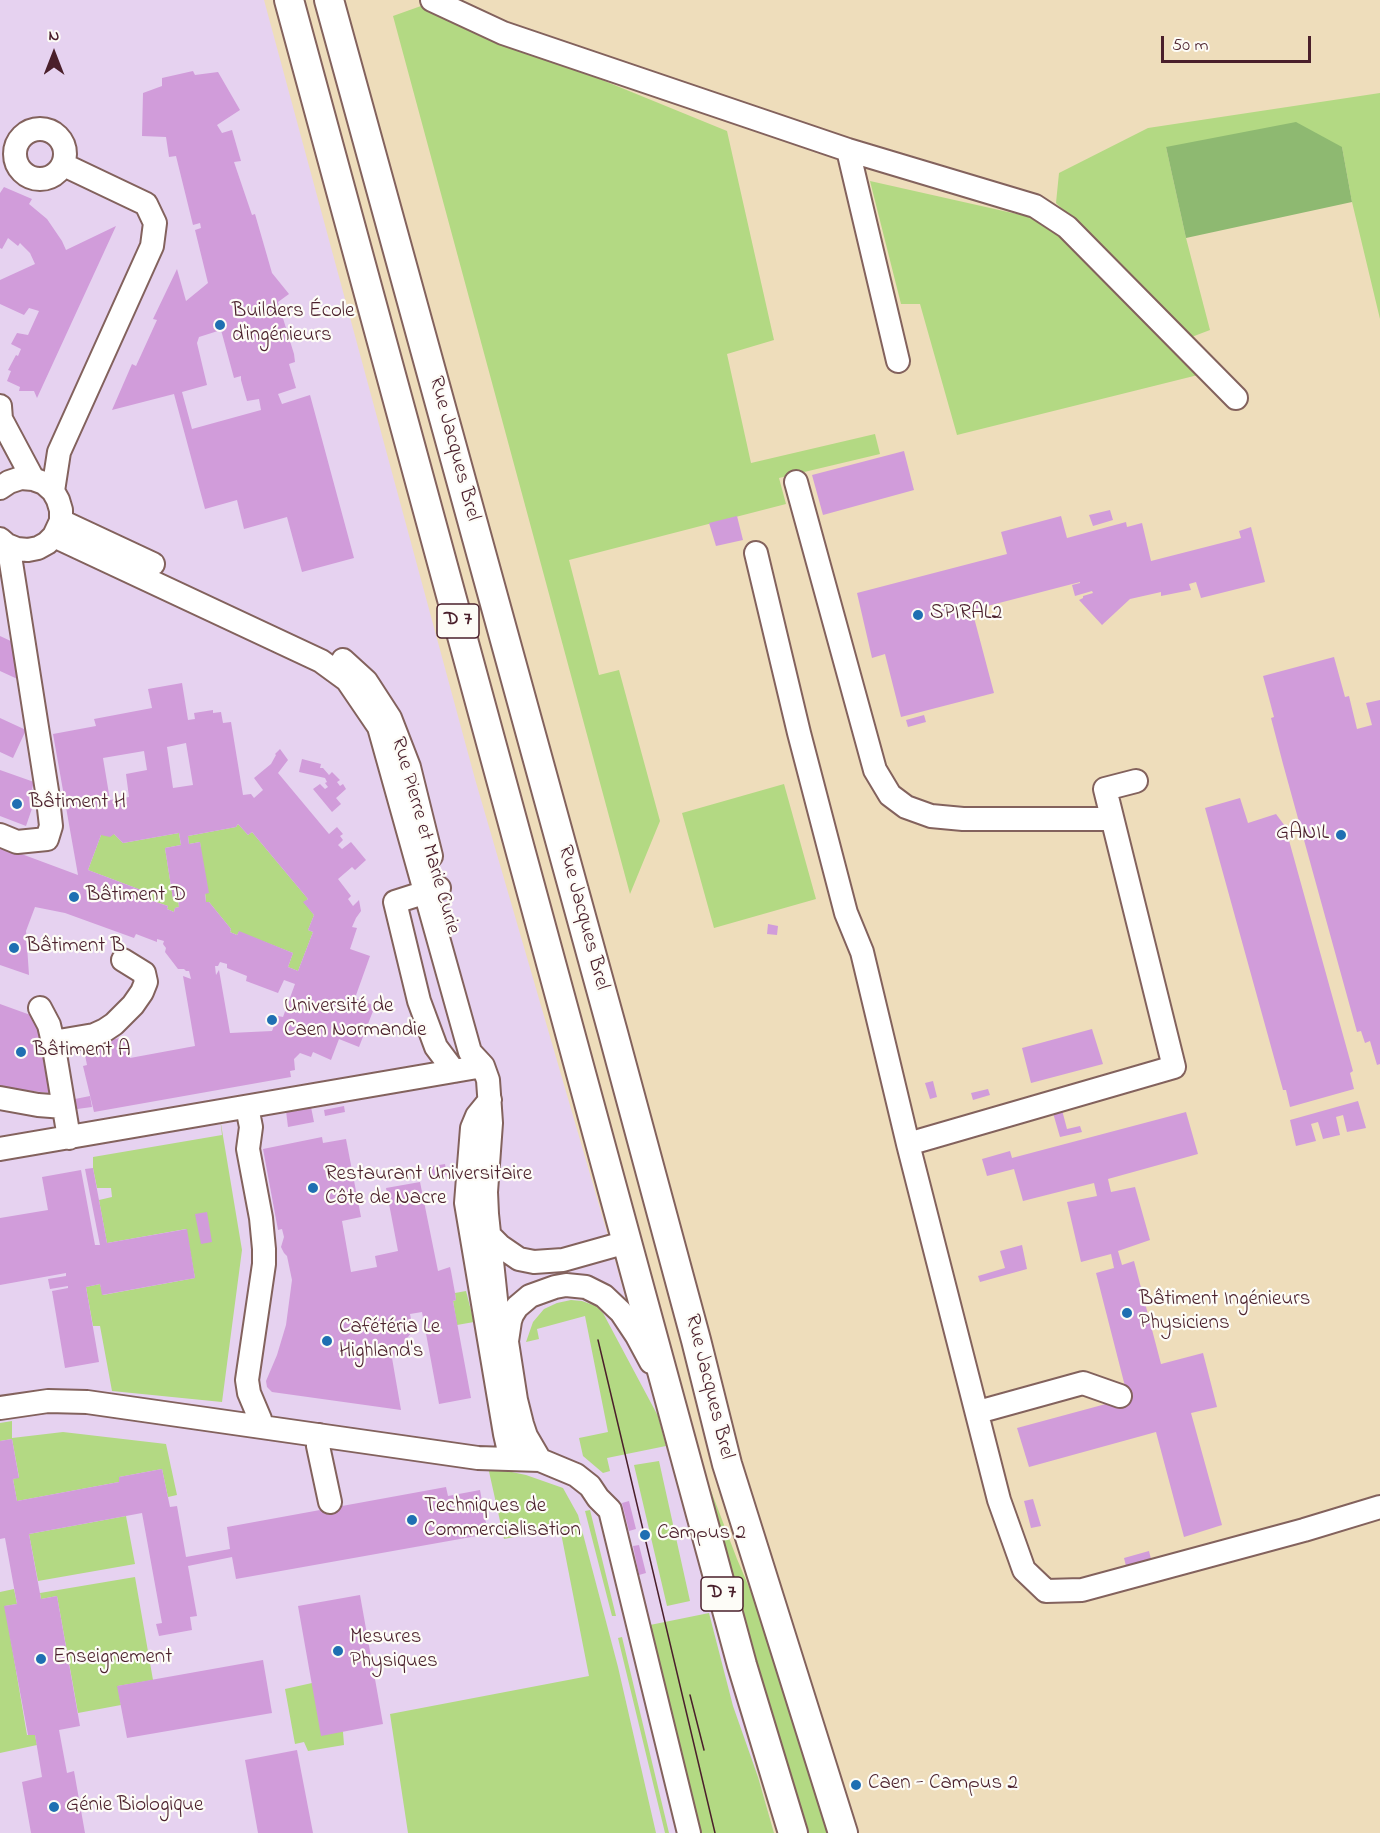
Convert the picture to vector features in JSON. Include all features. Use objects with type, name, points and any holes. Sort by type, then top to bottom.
[{"type":"main road","name":"Rue Jacques Brel","points":[[289,0],[742,1665],[794,1833]]},
{"type":"main road","name":"Rue Jacques Brel","points":[[329,0],[687,1306],[727,1464],[843,1833]]},
{"type":"main road","points":[[627,1242],[639,1250],[687,1306]]},
{"type":"street","points":[[432,0],[502,33],[848,150],[1035,206],[1067,227],[1236,398]]},
{"type":"street","points":[[44,129],[51,131],[63,142],[66,150],[63,165],[51,178],[34,179],[19,169],[9,140],[28,132],[44,129]]},
{"type":"street","points":[[848,150],[898,362]]},
{"type":"street","points":[[53,491],[59,452],[152,246],[155,224],[146,204],[63,165]]},
{"type":"street","points":[[0,416],[33,479]]},
{"type":"street","points":[[0,835],[17,842],[47,839],[51,826],[48,791],[9,544],[27,550],[47,543],[57,528],[61,510],[53,491],[44,483],[21,478],[3,480]]},
{"type":"street","points":[[796,482],[875,770],[890,795],[906,807],[931,816],[963,819],[1112,819]]},
{"type":"street","name":"Rue Pierre et Marie Curie","points":[[57,528],[321,661],[346,680],[380,727],[433,890],[477,1059],[488,1080],[491,1123],[486,1192],[488,1234],[497,1309],[507,1342]]},
{"type":"street","points":[[756,553],[799,733],[846,913],[862,952],[908,1144],[999,1500],[1024,1569],[1046,1591],[1082,1590],[1380,1507]]},
{"type":"street","points":[[908,1144],[1174,1067],[1105,789],[1136,781]]},
{"type":"street","points":[[433,890],[395,902],[419,1002],[436,1047],[454,1071]]},
{"type":"street","points":[[53,1042],[94,1035],[105,1030],[133,1005],[146,982],[144,973],[123,960]]},
{"type":"street","points":[[40,1008],[49,1025],[53,1042],[69,1138]]},
{"type":"street","points":[[0,1149],[454,1071],[477,1059]]},
{"type":"street","points":[[0,1098],[64,1107]]},
{"type":"street","points":[[490,1100],[477,1116],[472,1128],[466,1203],[505,1434],[514,1459]]},
{"type":"street","points":[[247,1107],[251,1127],[248,1149],[261,1218],[264,1249],[264,1264],[247,1380],[249,1393],[260,1419],[259,1426]]},
{"type":"street","points":[[488,1234],[500,1246],[519,1259],[534,1262],[563,1260],[627,1242]]},
{"type":"street","points":[[540,1460],[522,1424],[507,1342],[512,1315],[530,1296],[555,1287],[566,1286],[586,1287],[604,1296],[621,1312],[638,1336],[669,1398]]},
{"type":"street","points":[[978,1412],[1083,1383],[1120,1396]]},
{"type":"street","points":[[0,1408],[48,1401],[112,1405],[478,1458],[540,1460],[576,1475],[590,1486],[610,1510],[688,1833]]},
{"type":"street","points":[[319,1435],[318,1446],[330,1502]]},
{"type":"street","points":[[598,1498],[596,1511],[632,1648],[675,1833]]},
{"type":"shaded area","name":"Université de Caen Normandie","points":[[0,0],[264,0],[475,779],[615,1260],[774,1833],[0,1833]]},
{"type":"green space","points":[[421,6],[727,131],[774,340],[727,354],[751,463],[875,434],[880,454],[779,478],[786,504],[569,560],[599,675],[619,670],[660,821],[630,894],[393,16]]},
{"type":"green space","points":[[1380,93],[1380,319],[1352,202],[1342,147],[1166,147],[1186,238],[1210,330],[1189,338],[1056,203],[1059,173],[1148,128]]},
{"type":"green space","points":[[1296,122],[1342,147],[1352,202],[1186,238],[1166,147]]},
{"type":"green space","points":[[870,181],[1048,221],[1198,375],[957,435],[920,304],[901,304]]},
{"type":"green space","points":[[784,784],[816,899],[714,928],[682,813]]},
{"type":"green space","points":[[238,824],[248,835],[252,832],[308,899],[304,902],[314,915],[308,930],[313,932],[298,971],[288,967],[293,953],[239,932],[237,935],[230,932],[231,929],[209,902],[206,902],[200,842],[189,844],[188,836],[236,827]]},
{"type":"green space","points":[[179,833],[181,845],[165,848],[173,899],[178,898],[179,907],[175,908],[174,912],[167,909],[168,906],[147,899],[149,893],[88,870],[101,835],[114,834],[123,843]]},
{"type":"green space","points":[[220,1118],[242,1250],[222,1402],[112,1391],[100,1326],[93,1326],[86,1287],[100,1284],[103,1295],[195,1278],[186,1229],[107,1243],[99,1200],[112,1197],[111,1188],[97,1188],[93,1157],[222,1135]]},
{"type":"green space","points":[[466,1291],[474,1322],[457,1325],[453,1301],[456,1300],[455,1293]]},
{"type":"green space","points":[[571,1300],[596,1306],[603,1313],[658,1416],[666,1446],[607,1458],[610,1471],[603,1473],[583,1456],[579,1438],[608,1432],[585,1316],[537,1329],[539,1339],[526,1342],[533,1322],[544,1309]]},
{"type":"green space","points":[[12,1421],[12,1438],[63,1432],[166,1444],[177,1495],[168,1497],[162,1469],[119,1477],[119,1482],[17,1501],[13,1479],[19,1477],[12,1439],[0,1441],[0,1423]]},
{"type":"green space","points":[[659,1461],[690,1601],[667,1606],[634,1465]]},
{"type":"green space","points":[[488,1467],[526,1475],[563,1488],[578,1515],[618,1667],[656,1833],[408,1833],[390,1714],[589,1676],[560,1528],[504,1539]]},
{"type":"green space","points":[[708,1483],[763,1620],[829,1833],[808,1833],[776,1739],[704,1486]]},
{"type":"green space","points":[[590,1510],[616,1616],[612,1616],[585,1511]]},
{"type":"green space","points":[[126,1516],[135,1564],[38,1581],[29,1534]]},
{"type":"green space","points":[[135,1577],[153,1680],[118,1686],[121,1705],[78,1713],[57,1596],[41,1599],[40,1593]]},
{"type":"green space","points":[[14,1589],[17,1604],[5,1606],[27,1735],[35,1735],[37,1745],[0,1753],[0,1592]]},
{"type":"green space","points":[[709,1613],[733,1706],[758,1777],[774,1833],[701,1833],[650,1625]]},
{"type":"green space","points":[[622,1637],[669,1833],[665,1833],[618,1638]]},
{"type":"green space","points":[[312,1683],[343,1732],[344,1745],[308,1751],[304,1742],[295,1744],[285,1689]]},
{"type":"building","name":"Builders École d'ingénieurs","points":[[193,71],[195,75],[218,72],[240,110],[217,125],[222,133],[232,130],[241,161],[234,162],[252,215],[255,214],[272,273],[289,294],[278,302],[294,354],[295,362],[289,364],[296,388],[278,394],[282,404],[310,395],[354,558],[302,572],[287,517],[244,529],[237,500],[205,509],[174,394],[112,410],[132,364],[136,366],[157,320],[153,319],[177,269],[186,301],[208,283],[195,230],[201,228],[200,223],[193,225],[176,156],[169,157],[166,137],[142,136],[143,93],[162,86],[162,78]],"holes":[[[221,330],[234,378],[241,376],[247,401],[259,399],[261,410],[192,429],[182,392],[207,385],[197,343],[199,337]]]},
{"type":"building","points":[[4,187],[32,199],[29,204],[47,219],[66,250],[116,226],[37,398],[34,391],[19,391],[20,387],[7,381],[11,371],[8,370],[21,349],[11,344],[17,333],[28,335],[39,311],[29,308],[24,315],[0,304],[0,280],[35,264],[30,253],[20,243],[18,246],[8,238],[2,249],[0,248],[0,193]]},
{"type":"building","points":[[904,451],[914,490],[823,515],[812,475]]},
{"type":"building","points":[[1110,510],[1113,520],[1093,526],[1089,515]]},
{"type":"building","points":[[737,516],[743,540],[716,546],[709,523]]},
{"type":"building","name":"SPIRAL2","points":[[1061,516],[1067,538],[1126,522],[1127,527],[1142,523],[1151,561],[1241,538],[1239,531],[1251,527],[1265,582],[1201,598],[1196,582],[1189,584],[1191,590],[1161,596],[1161,592],[1130,599],[1102,625],[1079,600],[1093,593],[1092,591],[1075,596],[1072,585],[1080,582],[972,610],[994,693],[901,717],[885,654],[872,658],[857,593],[1007,554],[1001,532]]},
{"type":"building","points":[[0,636],[15,643],[24,682],[0,671]]},
{"type":"building","name":"GANIL","points":[[1334,657],[1345,697],[1349,696],[1357,729],[1372,725],[1366,703],[1380,700],[1380,1064],[1377,1065],[1370,1041],[1365,1043],[1361,1031],[1357,1032],[1283,764],[1263,676]]},
{"type":"building","name":"Bâtiment D","points":[[182,683],[188,720],[195,719],[194,713],[213,710],[213,713],[221,712],[223,723],[231,722],[243,795],[251,794],[254,798],[263,790],[254,778],[271,764],[280,749],[288,760],[278,773],[329,834],[337,827],[343,834],[340,836],[343,840],[338,845],[342,849],[351,842],[366,860],[355,870],[352,867],[338,879],[351,896],[348,899],[353,906],[359,900],[361,911],[352,927],[357,928],[350,949],[370,956],[355,998],[375,1006],[359,1047],[339,1039],[331,1060],[313,1052],[311,1057],[300,1053],[294,1059],[295,1070],[290,1071],[291,1077],[94,1112],[83,1066],[87,1065],[83,1045],[126,1037],[130,1058],[195,1046],[183,976],[191,979],[189,971],[178,969],[165,952],[164,941],[157,939],[157,942],[136,934],[134,938],[65,913],[35,907],[26,931],[29,975],[0,965],[0,846],[78,875],[53,734],[96,726],[94,719],[152,708],[148,689]],"holes":[[[186,743],[193,785],[173,788],[167,747]],[[144,751],[147,770],[126,774],[129,797],[110,800],[103,758]],[[238,824],[248,835],[252,832],[308,899],[303,902],[314,915],[308,930],[313,932],[298,971],[288,967],[293,953],[239,931],[237,935],[230,932],[231,929],[209,902],[206,902],[205,894],[209,893],[200,842],[189,844],[188,836],[236,827]],[[179,833],[181,845],[165,848],[173,899],[178,898],[179,907],[175,908],[174,912],[167,909],[168,906],[147,899],[149,893],[88,870],[101,835],[110,837],[114,834],[123,843]],[[220,962],[227,964],[227,968],[247,976],[246,981],[278,993],[284,980],[295,984],[283,1017],[278,1016],[272,1031],[230,1033],[219,970],[216,975],[215,966],[218,966]]]},
{"type":"building","points":[[924,715],[926,722],[908,727],[906,720]]},
{"type":"building","points":[[0,718],[26,730],[13,758],[0,752]]},
{"type":"building","points":[[302,759],[321,764],[320,768],[323,768],[329,775],[332,772],[340,780],[337,782],[340,786],[343,784],[346,789],[336,798],[341,804],[332,812],[313,789],[320,784],[325,789],[328,787],[325,778],[299,772]]},
{"type":"building","name":"Bâtiment H","points":[[0,770],[34,782],[32,789],[38,791],[26,826],[0,816]]},
{"type":"building","points":[[1240,798],[1248,823],[1276,814],[1285,826],[1353,1071],[1350,1073],[1354,1089],[1290,1107],[1286,1090],[1283,1090],[1205,808]]},
{"type":"building","points":[[768,924],[778,926],[777,935],[767,934]]},
{"type":"building","name":"Bâtiment A","points":[[0,1004],[36,1017],[49,1093],[0,1087]]},
{"type":"building","points":[[1092,1029],[1103,1064],[1031,1083],[1022,1048]]},
{"type":"building","points":[[933,1081],[937,1097],[930,1099],[925,1083]]},
{"type":"building","points":[[988,1089],[990,1095],[973,1100],[971,1093]]},
{"type":"building","points":[[90,1096],[92,1107],[77,1109],[75,1099]]},
{"type":"building","points":[[1358,1101],[1366,1128],[1347,1132],[1343,1115],[1336,1117],[1340,1135],[1323,1139],[1318,1122],[1311,1124],[1316,1141],[1296,1146],[1290,1120]]},
{"type":"building","points":[[344,1106],[345,1112],[325,1116],[324,1110]]},
{"type":"building","points":[[311,1107],[314,1122],[288,1127],[286,1111]]},
{"type":"building","points":[[1062,1110],[1067,1129],[1080,1126],[1082,1132],[1060,1137],[1053,1113]]},
{"type":"building","name":"Bâtiment Ingénieurs Physiciens","points":[[1186,1112],[1198,1154],[1108,1179],[1111,1192],[1135,1187],[1150,1240],[1118,1251],[1122,1265],[1134,1261],[1161,1364],[1203,1353],[1217,1407],[1191,1413],[1222,1525],[1184,1537],[1156,1432],[1029,1467],[1017,1428],[1128,1398],[1096,1273],[1114,1268],[1111,1254],[1081,1262],[1067,1202],[1097,1196],[1094,1183],[1023,1201],[1014,1169],[987,1176],[982,1159],[1010,1151],[1012,1158]]},
{"type":"building","points":[[322,1137],[323,1143],[346,1139],[361,1217],[342,1221],[351,1272],[377,1267],[375,1256],[398,1251],[386,1188],[420,1182],[438,1271],[450,1267],[451,1271],[456,1300],[453,1301],[471,1398],[439,1404],[422,1312],[410,1314],[413,1330],[392,1358],[401,1410],[272,1392],[267,1387],[266,1381],[286,1325],[292,1280],[287,1256],[281,1247],[284,1237],[282,1229],[278,1230],[263,1149]]},
{"type":"building","points":[[445,1164],[447,1175],[429,1178],[427,1167]]},
{"type":"building","points":[[93,1168],[107,1243],[187,1229],[195,1278],[102,1295],[100,1284],[86,1287],[99,1362],[65,1368],[52,1291],[68,1288],[68,1286],[50,1289],[48,1279],[66,1276],[66,1273],[0,1285],[0,1218],[48,1210],[42,1177],[81,1170],[95,1245],[100,1245],[85,1169]]},
{"type":"building","points":[[207,1212],[212,1242],[201,1244],[195,1214]]},
{"type":"building","points":[[1022,1245],[1027,1269],[980,1282],[978,1276],[1005,1268],[1000,1251]]},
{"type":"building","points":[[12,1439],[19,1478],[13,1479],[17,1501],[119,1482],[119,1477],[162,1469],[170,1507],[177,1506],[186,1557],[230,1549],[227,1527],[446,1487],[448,1496],[480,1490],[488,1534],[236,1579],[232,1557],[188,1566],[197,1616],[190,1617],[192,1630],[159,1636],[156,1624],[162,1623],[142,1513],[29,1534],[41,1599],[57,1596],[80,1726],[59,1730],[67,1773],[74,1771],[85,1833],[31,1833],[22,1782],[42,1777],[35,1735],[28,1735],[4,1606],[17,1604],[5,1538],[0,1539],[0,1441]]},
{"type":"building","points":[[1033,1499],[1041,1526],[1031,1528],[1024,1501]]},
{"type":"building","points":[[629,1501],[636,1529],[629,1531],[622,1503]]},
{"type":"building","points":[[639,1545],[646,1573],[639,1575],[633,1546]]},
{"type":"building","points":[[1149,1551],[1151,1559],[1126,1566],[1124,1558]]},
{"type":"building","name":"Mesures Physiques","points":[[360,1595],[383,1724],[321,1736],[298,1606]]},
{"type":"building","points":[[263,1660],[272,1713],[127,1738],[117,1686]]},
{"type":"building","points":[[297,1750],[313,1833],[258,1833],[245,1760]]},
{"type":"tram line","points":[[598,1340],[715,1833]]},
{"type":"tram line","points":[[690,1695],[704,1750]]},
{"type":"place","name":"Builders École d'ingénieurs","points":[[220,325]]},
{"type":"place","name":"SPIRAL2","points":[[918,615]]},
{"type":"place","name":"Bâtiment H","points":[[17,804]]},
{"type":"place","name":"GANIL","points":[[1341,835]]},
{"type":"place","name":"Bâtiment D","points":[[74,897]]},
{"type":"place","name":"Bâtiment B","points":[[14,948]]},
{"type":"place","name":"Université de Caen Normandie","points":[[272,1020]]},
{"type":"place","name":"Bâtiment A","points":[[21,1052]]},
{"type":"place","name":"Restaurant Universitaire Côte de Nacre","points":[[313,1188]]},
{"type":"place","name":"Bâtiment Ingénieurs Physiciens","points":[[1127,1313]]},
{"type":"place","name":"Cafétéria Le Highland's","points":[[327,1341]]},
{"type":"place","name":"Techniques de Commercialisation","points":[[412,1520]]},
{"type":"place","name":"Campus 2","points":[[645,1535]]},
{"type":"place","name":"Mesures Physiques","points":[[338,1651]]},
{"type":"place","name":"Enseignement","points":[[41,1659]]},
{"type":"place","name":"Caen - Campus 2","points":[[856,1785]]},
{"type":"place","name":"Génie Biologique","points":[[54,1807]]}]
